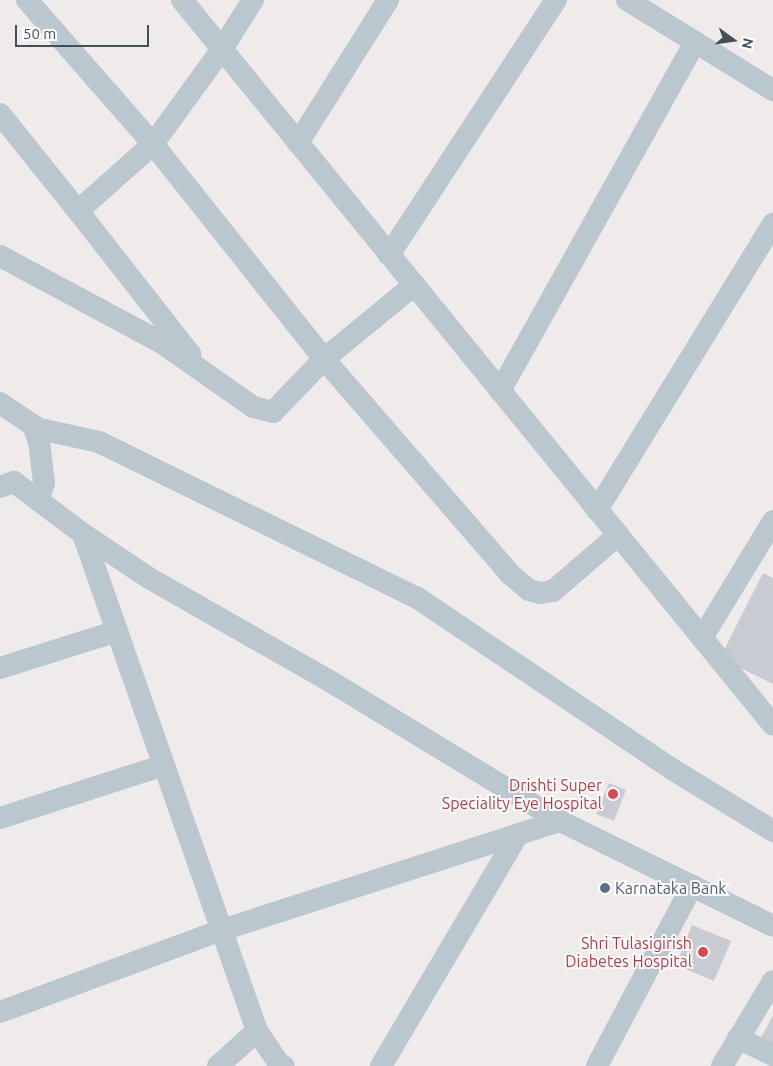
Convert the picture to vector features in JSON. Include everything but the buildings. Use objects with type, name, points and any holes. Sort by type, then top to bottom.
[{"type":"street","points":[[27,0],[153,144],[324,359],[510,575],[528,590],[540,593],[553,591],[618,535]]},
{"type":"street","points":[[182,0],[773,725]]},
{"type":"street","points":[[78,211],[153,144],[222,50],[253,0]]},
{"type":"street","points":[[298,143],[388,0]]},
{"type":"street","points":[[389,255],[556,0]]},
{"type":"street","points":[[627,0],[773,90]]},
{"type":"street","points":[[500,391],[695,42]]},
{"type":"street","points":[[0,114],[205,373]]},
{"type":"street","points":[[597,510],[773,224]]},
{"type":"street","points":[[0,256],[162,343],[253,407],[273,412],[324,359],[414,285]]},
{"type":"street","points":[[0,403],[34,425],[39,442],[44,483],[38,500]]},
{"type":"street","points":[[34,428],[99,442],[416,597],[672,769],[773,831]]},
{"type":"street","points":[[0,487],[14,482],[83,534],[149,578],[328,680],[560,821],[773,926]]},
{"type":"street","points":[[702,638],[773,521]]},
{"type":"street","points":[[83,534],[257,1031],[279,1064],[284,1066]]},
{"type":"street","points":[[0,668],[117,631]]},
{"type":"street","points":[[0,818],[164,765]]},
{"type":"street","points":[[0,1012],[222,930],[560,821]]},
{"type":"street","points":[[381,1066],[518,834]]},
{"type":"street","points":[[597,1066],[692,886]]},
{"type":"street","points":[[722,1066],[773,981]]},
{"type":"street","points":[[218,1066],[257,1031]]},
{"type":"street","points":[[738,1038],[773,1055]]},
{"type":"place","name":"Drishti Super Speciality Eye Hospital","points":[[613,794]]},
{"type":"place","name":"Karnataka Bank","points":[[605,888]]},
{"type":"place","name":"Shri Tulasigirish Diabetes Hospital","points":[[703,952]]}]
